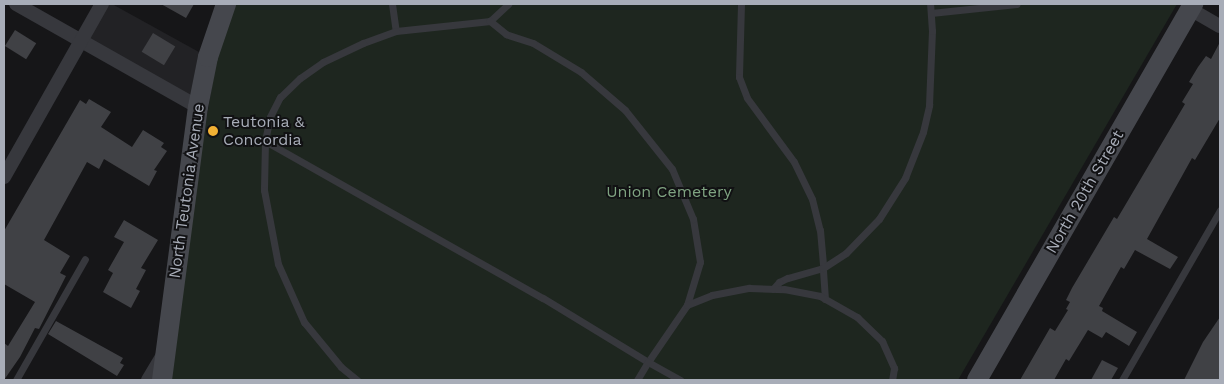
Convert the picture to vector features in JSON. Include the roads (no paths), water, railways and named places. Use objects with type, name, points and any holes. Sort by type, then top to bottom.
[{"type":"main road","name":"North Teutonia Avenue","points":[[162,380],[198,107],[208,57],[226,4]]},
{"type":"main road","name":"North 20th Street","points":[[977,380],[1192,6]]},
{"type":"street","points":[[16,4],[198,107]]},
{"type":"street","points":[[4,177],[102,4]]},
{"type":"street","points":[[1192,6],[1220,26]]},
{"type":"street","points":[[148,380],[166,350]]},
{"type":"lane","points":[[392,4],[396,31]]},
{"type":"lane","points":[[357,380],[342,367],[304,322],[278,264],[264,190],[265,141],[270,117],[280,97],[300,78],[323,62],[363,43],[396,31],[490,21],[508,4]]},
{"type":"lane","points":[[741,4],[740,77],[747,98],[794,162],[812,199],[820,230],[825,299]]},
{"type":"lane","points":[[773,289],[779,282],[787,278],[823,268],[846,253],[879,219],[905,178],[923,132],[929,105],[930,4]]},
{"type":"lane","points":[[931,13],[1017,4]]},
{"type":"lane","points":[[490,21],[506,34],[533,43],[580,72],[625,110],[672,169],[693,219],[700,262],[687,305],[636,380]]},
{"type":"lane","points":[[265,141],[543,298],[680,380]]},
{"type":"lane","points":[[1122,380],[1220,210]]},
{"type":"lane","points":[[16,380],[85,259]]},
{"type":"lane","points":[[687,305],[712,295],[749,288],[773,289],[825,299],[857,317],[882,341],[894,368],[892,380]]},
{"type":"place","name":"Teutonia & Concordia","points":[[213,131]]},
{"type":"park label","name":"Union Cemetery","points":[[669,192]]}]
